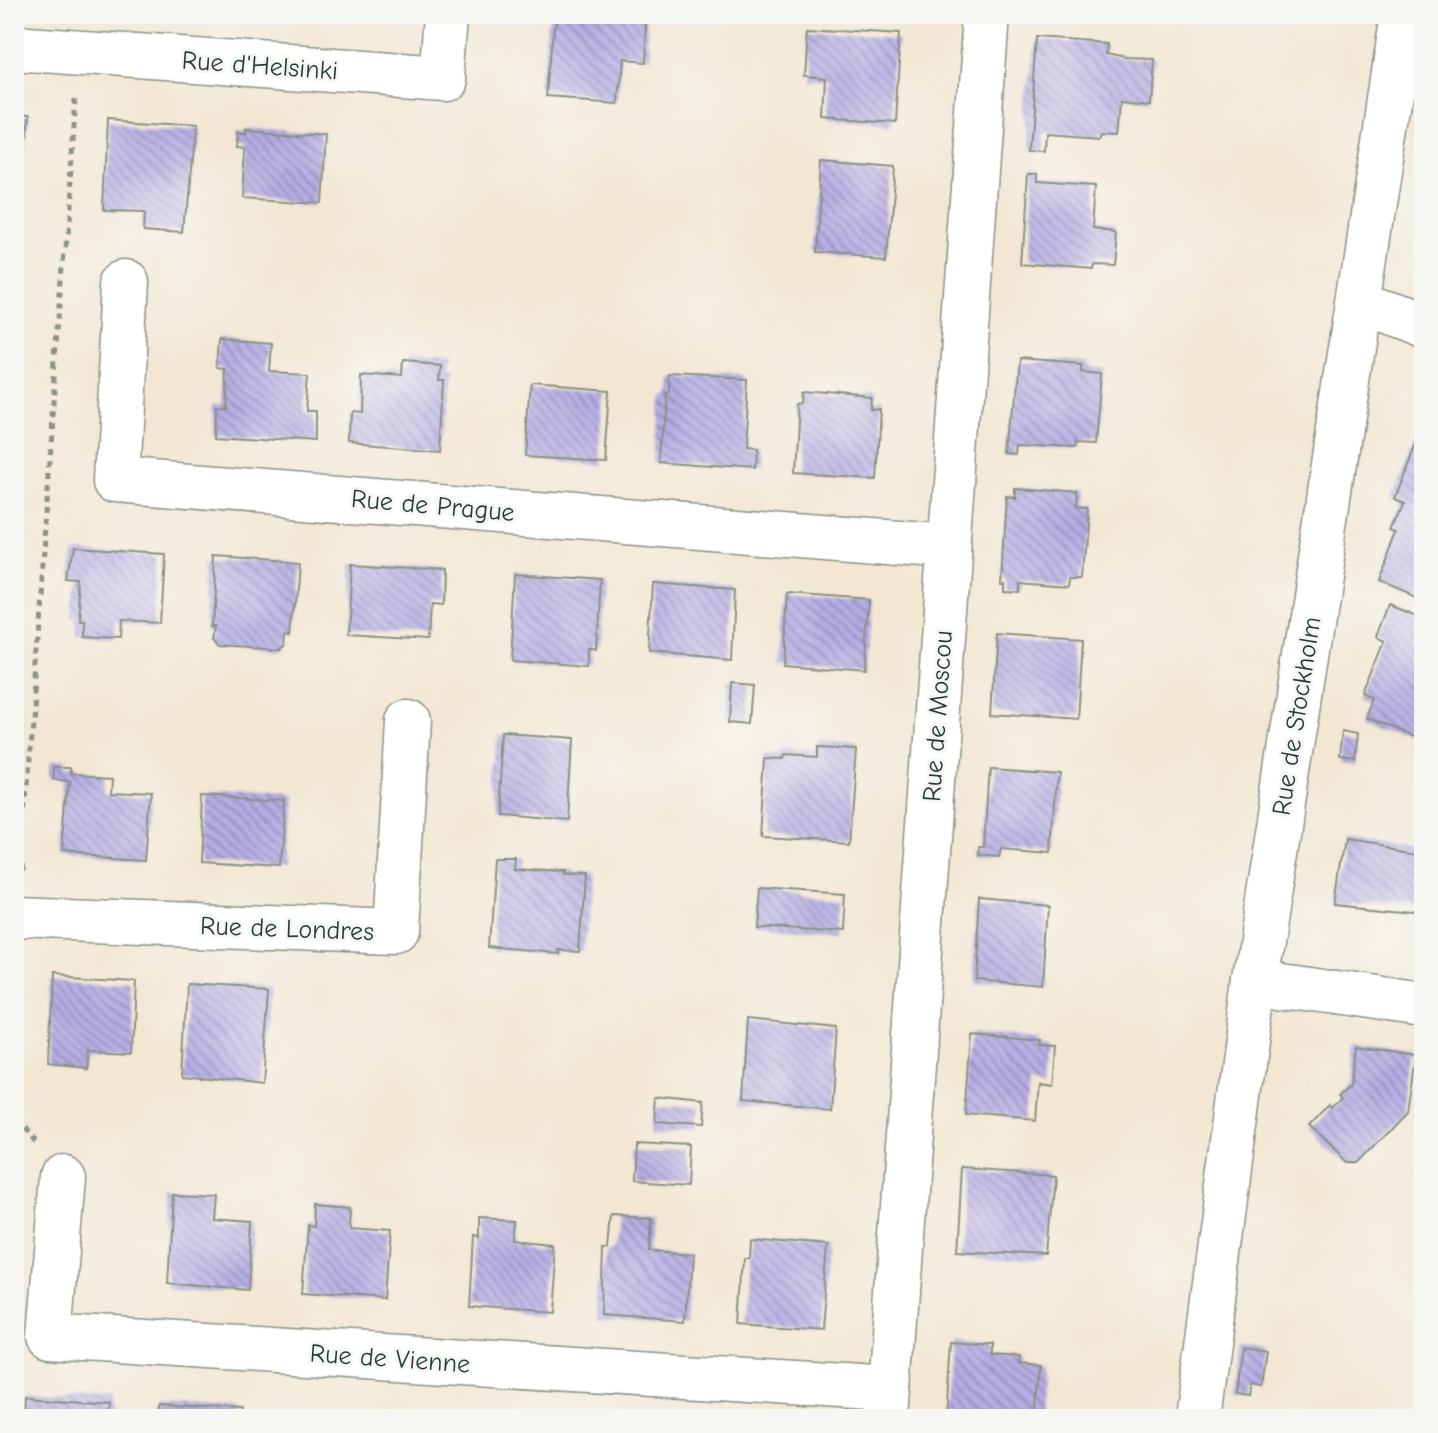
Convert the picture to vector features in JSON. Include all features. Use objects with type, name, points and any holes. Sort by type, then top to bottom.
[{"type":"street","name":"Rue d'Helsinki","points":[[14,47],[443,78],[448,14]]},
{"type":"street","name":"Rue de Moscou","points":[[889,1404],[987,14]]},
{"type":"street","name":"Rue de Stockholm","points":[[1197,1419],[1255,981],[1403,14]]},
{"type":"street","name":"Rue de Prague","points":[[126,282],[115,480],[949,547]]},
{"type":"street","points":[[1360,301],[1424,326]]},
{"type":"street","name":"Rue de Londres","points":[[15,917],[396,932],[408,721]]},
{"type":"street","points":[[1255,981],[1424,1006]]},
{"type":"street","name":"Rue de Vienne","points":[[63,1177],[50,1336],[889,1404]]},
{"type":"path","points":[[15,917],[80,52]]},
{"type":"building","points":[[568,14],[624,14],[624,23],[645,25],[643,63],[620,61],[617,103],[548,98],[554,17],[567,19]]},
{"type":"building","points":[[807,27],[901,33],[895,124],[825,119],[827,77],[804,75]]},
{"type":"building","points":[[1037,39],[1107,44],[1106,55],[1152,60],[1149,100],[1122,97],[1119,132],[1101,131],[1099,136],[1045,132],[1044,151],[1029,150]]},
{"type":"building","points":[[14,116],[28,117],[22,185],[14,185]]},
{"type":"building","points":[[108,120],[193,126],[184,232],[143,229],[144,211],[104,210]]},
{"type":"building","points":[[246,128],[326,134],[322,203],[242,198],[245,147],[237,146],[238,131],[246,132]]},
{"type":"building","points":[[821,160],[893,166],[886,257],[815,252]]},
{"type":"building","points":[[1028,174],[1037,174],[1037,183],[1096,187],[1093,230],[1116,232],[1113,265],[1092,264],[1091,269],[1022,263]]},
{"type":"building","points":[[222,339],[271,343],[269,371],[310,373],[307,411],[316,411],[316,442],[216,435],[217,405],[226,406],[228,369],[220,368]]},
{"type":"building","points":[[1017,361],[1083,366],[1083,372],[1102,374],[1096,443],[1078,442],[1077,448],[1020,445],[1019,455],[1009,454]]},
{"type":"building","points":[[403,363],[440,366],[439,380],[444,380],[440,450],[349,443],[350,413],[360,414],[361,375],[402,378]]},
{"type":"building","points":[[670,376],[747,380],[743,449],[753,450],[752,470],[661,463],[665,395],[669,395]]},
{"type":"building","points":[[530,385],[611,391],[606,460],[525,455]]},
{"type":"building","points":[[804,392],[872,398],[871,410],[879,409],[875,478],[793,473],[797,404],[803,403]]},
{"type":"building","points":[[1419,435],[1424,438],[1424,601],[1379,582],[1399,529],[1394,527],[1405,501],[1395,497]]},
{"type":"building","points":[[1015,488],[1077,493],[1076,508],[1087,509],[1082,577],[1070,577],[1069,584],[1020,580],[1020,589],[1005,588],[1005,579],[1002,579],[1007,496],[1015,497]]},
{"type":"building","points":[[73,548],[164,554],[160,623],[119,621],[118,639],[82,637],[82,620],[78,620],[81,582],[68,581]]},
{"type":"building","points":[[216,556],[298,562],[293,632],[288,631],[287,643],[281,648],[220,644],[214,638]]},
{"type":"building","points":[[350,564],[442,570],[441,605],[430,604],[428,640],[346,635]]},
{"type":"building","points":[[515,574],[600,580],[596,651],[589,649],[589,666],[510,660]]},
{"type":"building","points":[[653,584],[735,590],[732,660],[649,653]]},
{"type":"building","points":[[787,594],[869,600],[864,670],[783,663]]},
{"type":"building","points":[[1390,605],[1424,618],[1424,743],[1367,719],[1374,700],[1365,696],[1387,641],[1378,637]]},
{"type":"building","points":[[997,633],[1081,639],[1076,719],[992,713]]},
{"type":"building","points":[[732,683],[755,685],[752,724],[730,722]]},
{"type":"building","points":[[1343,731],[1358,734],[1355,762],[1340,760]]},
{"type":"building","points":[[503,735],[572,740],[567,822],[498,816]]},
{"type":"building","points":[[817,747],[856,749],[849,841],[763,836],[768,758],[785,759],[786,755],[817,757]]},
{"type":"building","points":[[54,767],[71,767],[71,773],[109,775],[108,791],[151,793],[146,860],[64,855],[70,782],[54,780]]},
{"type":"building","points":[[988,767],[1057,772],[1052,853],[1001,849],[999,857],[978,855],[978,847],[983,847]]},
{"type":"building","points":[[202,796],[284,801],[279,868],[199,863]]},
{"type":"building","points":[[1345,839],[1424,851],[1424,912],[1335,903]]},
{"type":"building","points":[[495,859],[516,859],[515,869],[585,876],[580,951],[558,950],[558,954],[489,948]]},
{"type":"building","points":[[757,888],[845,894],[843,933],[754,927]]},
{"type":"building","points":[[979,899],[1048,905],[1043,987],[974,981]]},
{"type":"building","points":[[52,976],[134,981],[131,1052],[88,1050],[86,1068],[48,1064]]},
{"type":"building","points":[[187,984],[269,989],[262,1083],[182,1074]]},
{"type":"building","points":[[748,1020],[836,1029],[830,1109],[743,1101]]},
{"type":"building","points":[[972,1034],[1040,1040],[1039,1045],[1055,1046],[1052,1084],[1038,1082],[1035,1121],[966,1115]]},
{"type":"building","points":[[1356,1046],[1416,1055],[1408,1111],[1358,1163],[1347,1163],[1309,1127],[1330,1105],[1333,1108],[1343,1097],[1340,1094],[1351,1084]]},
{"type":"building","points":[[659,1098],[703,1103],[701,1127],[657,1124]]},
{"type":"building","points":[[634,1144],[691,1147],[689,1185],[632,1181]]},
{"type":"building","points":[[962,1169],[1053,1175],[1046,1256],[957,1251]]},
{"type":"building","points":[[172,1192],[214,1194],[212,1218],[252,1221],[248,1290],[167,1283]]},
{"type":"building","points":[[315,1204],[350,1207],[349,1228],[390,1231],[385,1300],[303,1294],[308,1225],[314,1226]]},
{"type":"building","points":[[614,1216],[651,1218],[649,1250],[689,1253],[685,1321],[604,1315],[606,1247],[611,1247]]},
{"type":"building","points":[[479,1218],[517,1220],[515,1240],[555,1244],[550,1312],[469,1306],[473,1237],[479,1238]]},
{"type":"building","points":[[750,1239],[828,1246],[821,1330],[741,1324],[745,1258],[749,1258]]},
{"type":"building","points":[[951,1342],[990,1345],[990,1355],[1019,1357],[1018,1363],[1041,1365],[1037,1419],[946,1419]]},
{"type":"building","points":[[1241,1347],[1266,1351],[1261,1387],[1250,1385],[1248,1396],[1235,1394]]},
{"type":"building","points":[[25,1396],[109,1402],[108,1419],[24,1419]]},
{"type":"building","points":[[159,1406],[240,1411],[240,1419],[158,1419]]},
{"type":"building","points":[[296,1415],[327,1417],[327,1419],[295,1419]]}]
